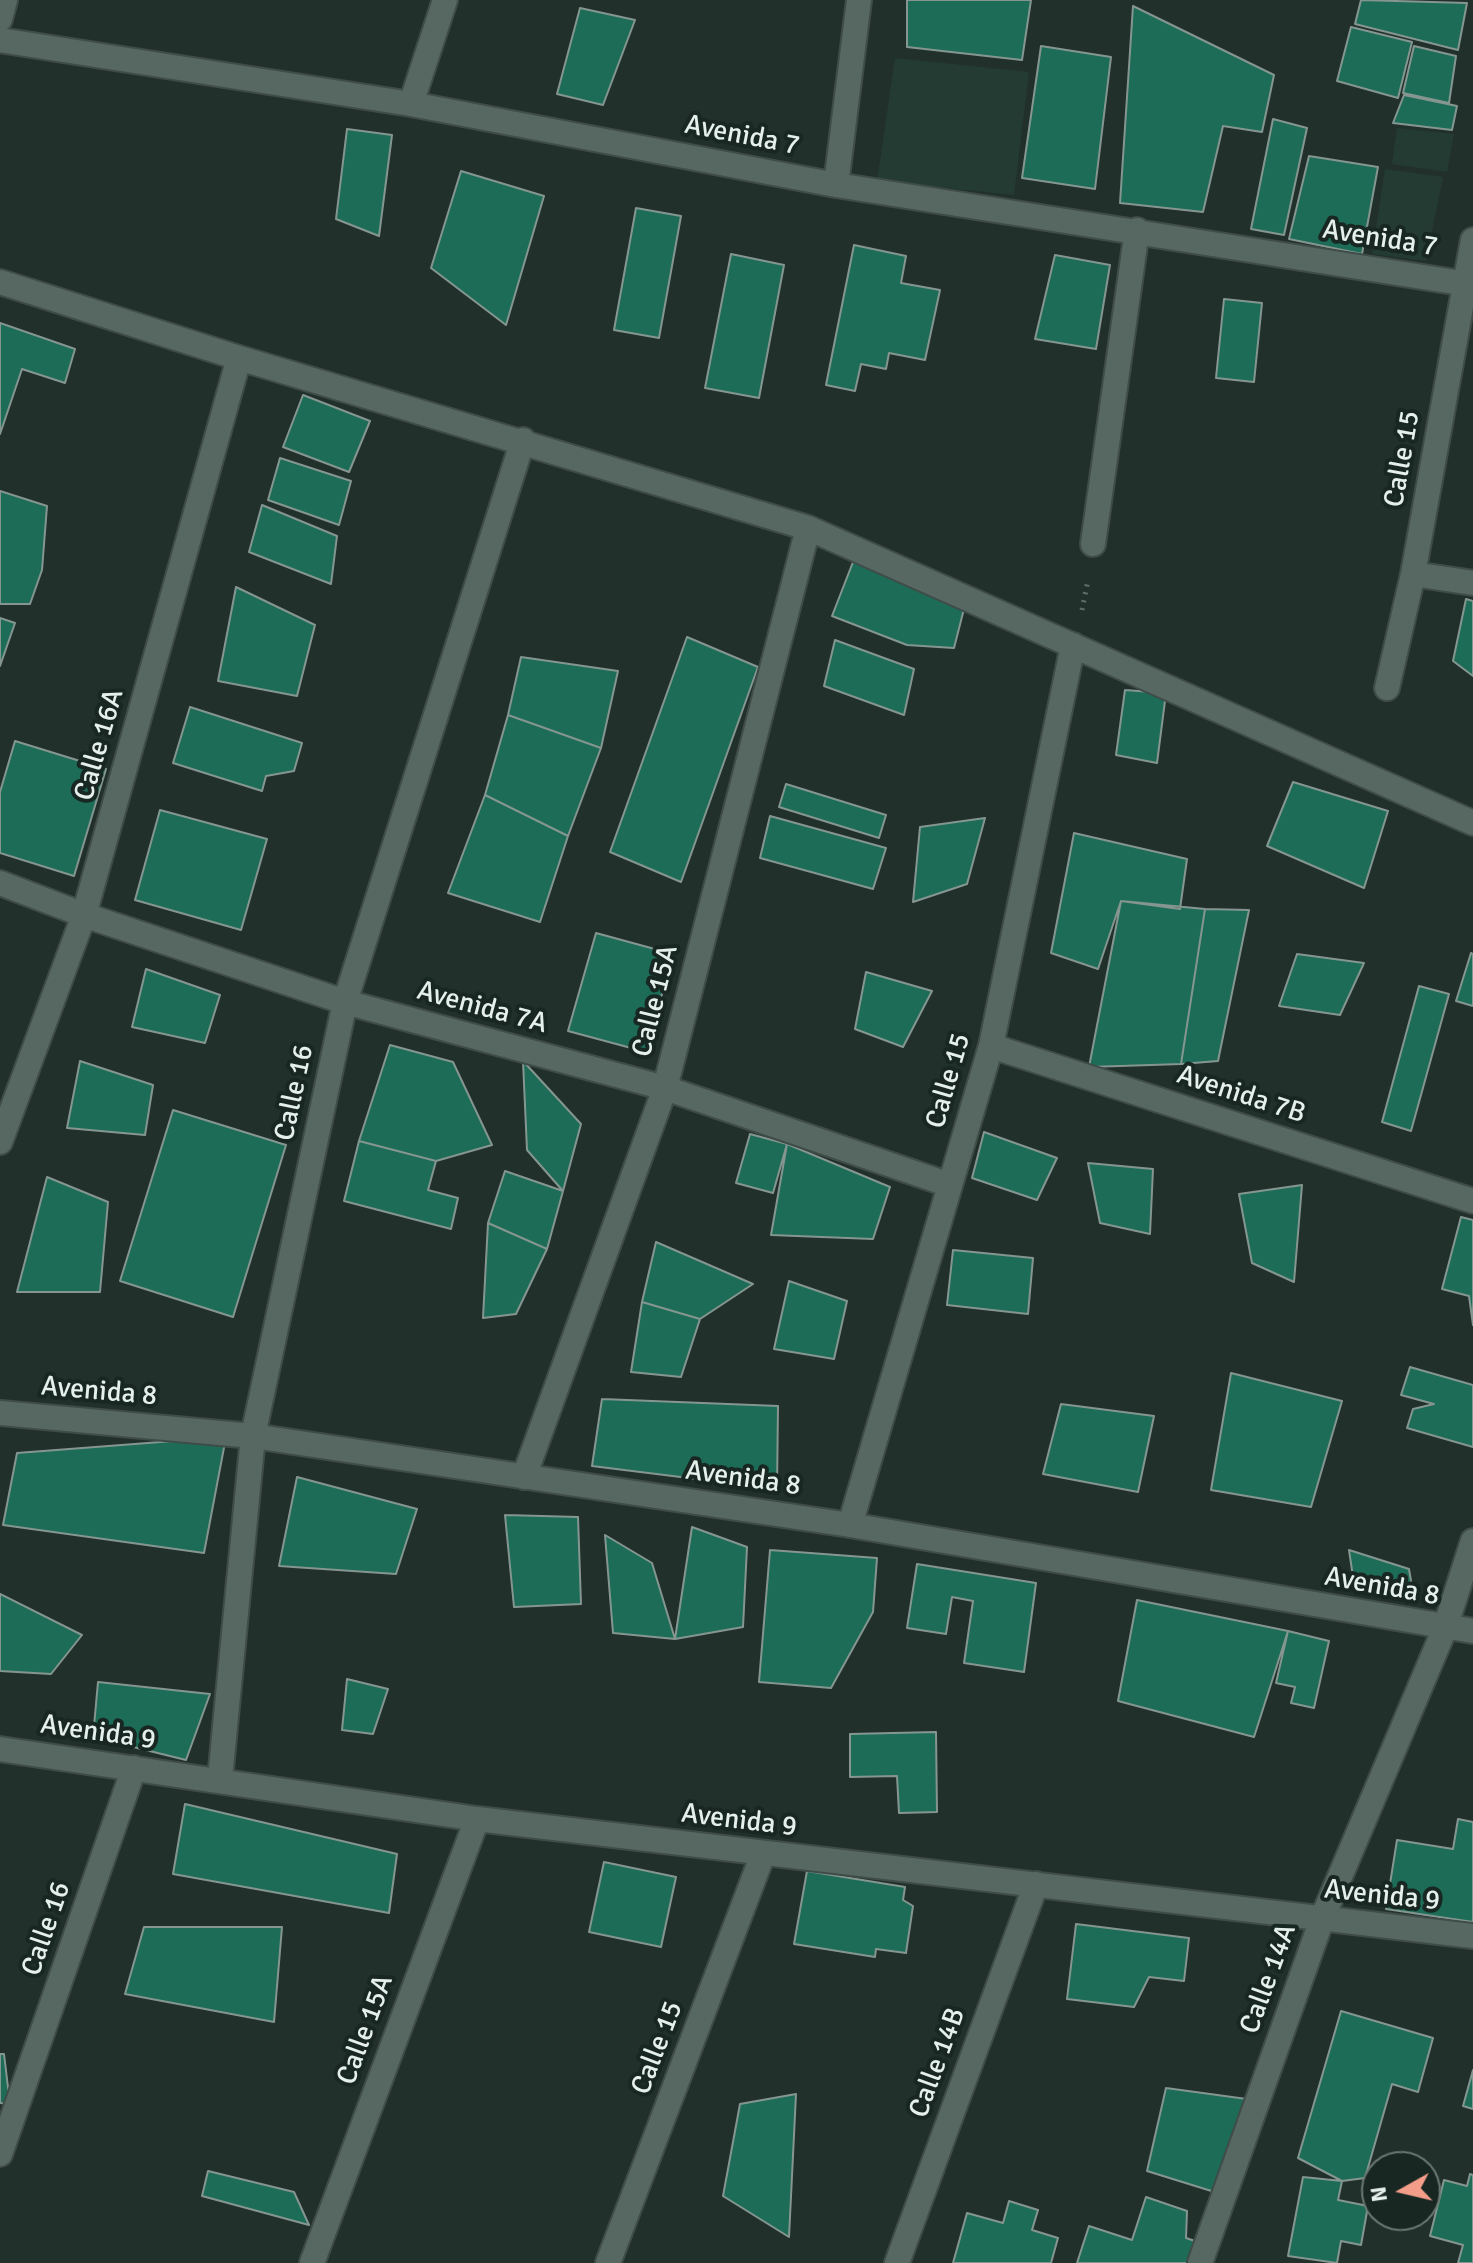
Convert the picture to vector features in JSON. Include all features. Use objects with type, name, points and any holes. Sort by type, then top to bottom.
[{"type":"street","points":[[0,19],[5,0]]},
{"type":"street","points":[[411,104],[445,0]]},
{"type":"street","points":[[836,185],[859,0]]},
{"type":"street","name":"Avenida 7","points":[[0,40],[411,104],[836,185],[1469,284]]},
{"type":"street","points":[[1093,544],[1137,230]]},
{"type":"street","name":"Calle 15","points":[[1387,688],[1413,574],[1469,284],[1473,240]]},
{"type":"street","points":[[0,282],[239,358],[523,440],[808,528],[1473,823]]},
{"type":"street","name":"Calle 16A","points":[[0,1142],[84,915],[239,358]]},
{"type":"street","name":"Calle 16","points":[[220,1779],[253,1436],[345,1002],[523,440]]},
{"type":"street","name":"Calle 15A","points":[[524,1477],[665,1088],[808,528]]},
{"type":"street","points":[[1413,574],[1473,583]]},
{"type":"street","name":"Calle 15","points":[[850,1525],[991,1046],[1073,645]]},
{"type":"street","name":"Avenida 7A","points":[[0,883],[84,915],[345,1002],[665,1088],[950,1185]]},
{"type":"street","name":"Avenida 7B","points":[[991,1046],[1473,1201]]},
{"type":"street","name":"Avenida 8","points":[[0,1413],[253,1436],[850,1525],[1473,1631]]},
{"type":"street","name":"Calle 14A","points":[[1200,2263],[1322,1919],[1445,1628],[1473,1541]]},
{"type":"street","name":"Avenida 9","points":[[0,1749],[477,1819],[1473,1936]]},
{"type":"street","name":"Calle 16","points":[[0,2154],[134,1768]]},
{"type":"street","name":"Calle 15A","points":[[312,2263],[477,1819]]},
{"type":"street","name":"Calle 15","points":[[608,2263],[763,1854]]},
{"type":"street","name":"Calle 14B","points":[[897,2263],[1036,1884]]},
{"type":"path","points":[[1081,614],[1088,577]]},
{"type":"shaded area","points":[[895,58],[1029,72],[1014,195],[877,181]]},
{"type":"shaded area","points":[[1397,128],[1454,134],[1447,172],[1392,164]]},
{"type":"shaded area","points":[[1385,169],[1443,177],[1426,261],[1372,254]]},
{"type":"building","points":[[907,0],[1031,0],[1022,60],[907,47]]},
{"type":"building","points":[[1361,0],[1467,3],[1458,50],[1355,24]]},
{"type":"building","points":[[1133,6],[1274,75],[1262,132],[1223,126],[1203,212],[1120,203]]},
{"type":"building","points":[[580,8],[635,20],[603,105],[557,94]]},
{"type":"building","points":[[1351,27],[1412,42],[1398,98],[1337,81]]},
{"type":"building","points":[[1041,46],[1111,57],[1095,189],[1022,178]]},
{"type":"building","points":[[1414,46],[1456,56],[1449,103],[1403,93]]},
{"type":"building","points":[[1404,95],[1457,106],[1452,130],[1393,123]]},
{"type":"building","points":[[1273,119],[1307,128],[1284,235],[1251,229]]},
{"type":"building","points":[[347,129],[392,135],[379,236],[336,219]]},
{"type":"building","points":[[1309,156],[1378,167],[1362,254],[1289,239]]},
{"type":"building","points":[[461,171],[544,196],[506,325],[431,268]]},
{"type":"building","points":[[636,208],[681,216],[659,338],[614,330]]},
{"type":"building","points":[[854,245],[906,256],[901,283],[940,290],[925,360],[889,353],[886,369],[861,364],[855,391],[826,385]]},
{"type":"building","points":[[731,254],[784,265],[759,398],[705,388]]},
{"type":"building","points":[[1055,255],[1110,265],[1096,349],[1035,339]]},
{"type":"building","points":[[1224,299],[1262,303],[1254,382],[1216,378]]},
{"type":"building","points":[[0,323],[75,349],[65,383],[22,369],[0,434]]},
{"type":"building","points":[[303,395],[370,421],[349,472],[283,447]]},
{"type":"building","points":[[280,458],[351,481],[339,525],[268,500]]},
{"type":"building","points":[[0,491],[47,506],[42,570],[30,604],[0,604]]},
{"type":"building","points":[[262,505],[337,536],[331,584],[249,552]]},
{"type":"building","points":[[853,562],[966,601],[954,648],[907,645],[832,616]]},
{"type":"building","points":[[236,587],[315,625],[297,696],[218,681]]},
{"type":"building","points":[[1466,599],[1473,601],[1473,676],[1453,661]]},
{"type":"building","points":[[0,618],[15,623],[0,666]]},
{"type":"building","points":[[687,637],[758,667],[681,882],[610,852]]},
{"type":"building","points":[[835,640],[914,669],[904,715],[824,686]]},
{"type":"building","points":[[521,657],[618,671],[601,748],[508,715]]},
{"type":"building","points":[[1125,690],[1166,693],[1157,763],[1116,755]]},
{"type":"building","points":[[190,707],[302,743],[294,771],[266,776],[262,791],[173,763]]},
{"type":"building","points":[[508,715],[601,748],[568,836],[485,795]]},
{"type":"building","points":[[15,741],[106,769],[74,876],[0,853],[0,792]]},
{"type":"building","points":[[1293,782],[1388,811],[1364,888],[1267,846]]},
{"type":"building","points":[[786,784],[886,815],[879,838],[779,807]]},
{"type":"building","points":[[485,795],[568,836],[540,922],[448,893]]},
{"type":"building","points":[[160,810],[267,839],[241,930],[135,900]]},
{"type":"building","points":[[770,816],[886,848],[873,889],[760,858]]},
{"type":"building","points":[[985,818],[967,884],[913,902],[920,827]]},
{"type":"building","points":[[1074,833],[1187,859],[1180,909],[1121,901],[1098,969],[1051,953]]},
{"type":"building","points":[[1121,901],[1205,909],[1181,1064],[1089,1067]]},
{"type":"building","points":[[1205,909],[1249,910],[1218,1061],[1181,1064]]},
{"type":"building","points":[[596,933],[673,954],[646,1052],[568,1031]]},
{"type":"building","points":[[1297,954],[1364,963],[1340,1015],[1279,1006]]},
{"type":"building","points":[[1473,954],[1473,1006],[1456,1001]]},
{"type":"building","points":[[146,969],[220,995],[205,1043],[132,1027]]},
{"type":"building","points":[[866,972],[932,991],[903,1047],[855,1029]]},
{"type":"building","points":[[1419,986],[1449,994],[1411,1131],[1382,1122]]},
{"type":"building","points":[[390,1045],[453,1062],[492,1145],[436,1161],[359,1141]]},
{"type":"building","points":[[80,1061],[153,1085],[145,1135],[67,1128]]},
{"type":"building","points":[[523,1061],[581,1124],[563,1191],[527,1150]]},
{"type":"building","points":[[173,1110],[286,1145],[233,1317],[120,1281]]},
{"type":"building","points":[[984,1132],[1057,1158],[1037,1200],[972,1178]]},
{"type":"building","points":[[750,1134],[787,1144],[773,1193],[736,1183]]},
{"type":"building","points":[[359,1141],[436,1161],[428,1190],[458,1198],[451,1229],[344,1201]]},
{"type":"building","points":[[787,1144],[890,1187],[873,1239],[771,1235]]},
{"type":"building","points":[[1088,1163],[1153,1169],[1150,1234],[1100,1223]]},
{"type":"building","points":[[505,1171],[563,1191],[547,1249],[488,1223]]},
{"type":"building","points":[[47,1177],[108,1202],[100,1292],[17,1292]]},
{"type":"building","points":[[1302,1185],[1294,1282],[1252,1263],[1239,1194]]},
{"type":"building","points":[[1461,1217],[1473,1220],[1473,1325],[1469,1296],[1442,1289]]},
{"type":"building","points":[[488,1223],[547,1249],[516,1314],[483,1318]]},
{"type":"building","points":[[656,1242],[753,1284],[700,1319],[642,1302]]},
{"type":"building","points":[[953,1250],[1033,1258],[1028,1314],[947,1305]]},
{"type":"building","points":[[789,1281],[847,1301],[834,1359],[774,1349]]},
{"type":"building","points":[[642,1302],[700,1319],[681,1377],[631,1372]]},
{"type":"building","points":[[1410,1367],[1473,1385],[1473,1447],[1407,1428],[1413,1409],[1434,1404],[1401,1395]]},
{"type":"building","points":[[1231,1373],[1342,1401],[1311,1507],[1211,1490]]},
{"type":"building","points":[[602,1399],[778,1406],[777,1489],[592,1466]]},
{"type":"building","points":[[1061,1404],[1154,1416],[1138,1492],[1043,1474]]},
{"type":"building","points":[[226,1437],[204,1553],[3,1525],[17,1453]]},
{"type":"building","points":[[297,1477],[417,1509],[396,1574],[279,1566]]},
{"type":"building","points":[[505,1515],[578,1517],[581,1604],[514,1607]]},
{"type":"building","points":[[692,1527],[747,1547],[743,1627],[675,1639]]},
{"type":"building","points":[[605,1535],[652,1563],[675,1639],[613,1633]]},
{"type":"building","points":[[770,1550],[877,1558],[873,1612],[831,1688],[759,1682]]},
{"type":"building","points":[[1349,1550],[1409,1569],[1413,1593],[1353,1577]]},
{"type":"building","points":[[917,1564],[1036,1583],[1024,1672],[964,1663],[973,1601],[952,1597],[946,1634],[907,1628]]},
{"type":"building","points":[[0,1594],[82,1635],[51,1674],[0,1671]]},
{"type":"building","points":[[1137,1600],[1288,1631],[1254,1737],[1118,1701]]},
{"type":"building","points":[[1288,1631],[1329,1641],[1314,1708],[1291,1703],[1295,1687],[1276,1683]]},
{"type":"building","points":[[347,1679],[388,1689],[373,1734],[342,1730]]},
{"type":"building","points":[[98,1682],[210,1694],[186,1760],[93,1737]]},
{"type":"building","points":[[936,1732],[937,1812],[899,1813],[897,1776],[850,1777],[850,1734]]},
{"type":"building","points":[[185,1804],[397,1854],[389,1913],[173,1874]]},
{"type":"building","points":[[1458,1819],[1473,1822],[1473,1922],[1386,1909],[1397,1840],[1453,1849]]},
{"type":"building","points":[[604,1862],[676,1877],[661,1947],[589,1932]]},
{"type":"building","points":[[807,1871],[905,1887],[903,1900],[913,1906],[906,1953],[876,1949],[875,1957],[794,1944]]},
{"type":"building","points":[[1076,1924],[1189,1938],[1184,1981],[1149,1977],[1134,2007],[1067,1999]]},
{"type":"building","points":[[144,1927],[282,1927],[274,2022],[125,1994]]},
{"type":"building","points":[[1341,2011],[1433,2038],[1418,2092],[1392,2084],[1373,2151],[1361,2151],[1361,2179],[1342,2181],[1298,2158]]},
{"type":"building","points":[[0,2054],[4,2054],[10,2104],[0,2103]]},
{"type":"building","points":[[1473,2070],[1473,2109],[1463,2106]]},
{"type":"building","points":[[1166,2088],[1254,2100],[1221,2194],[1147,2171]]},
{"type":"building","points":[[796,2094],[789,2237],[723,2196],[740,2104]]},
{"type":"building","points":[[208,2171],[294,2192],[309,2225],[202,2196]]},
{"type":"building","points":[[1470,2174],[1473,2175],[1473,2263],[1458,2263],[1463,2245],[1430,2236],[1431,2231],[1441,2231],[1444,2180],[1467,2186]]},
{"type":"building","points":[[1303,2177],[1342,2181],[1338,2200],[1361,2205],[1361,2231],[1364,2231],[1361,2245],[1341,2241],[1337,2263],[1288,2256]]},
{"type":"building","points":[[1146,2197],[1187,2211],[1186,2238],[1198,2242],[1192,2263],[1077,2263],[1089,2226],[1132,2240]]},
{"type":"building","points":[[1009,2201],[1038,2210],[1032,2230],[1058,2238],[1051,2263],[953,2263],[967,2213],[1003,2223]]}]
